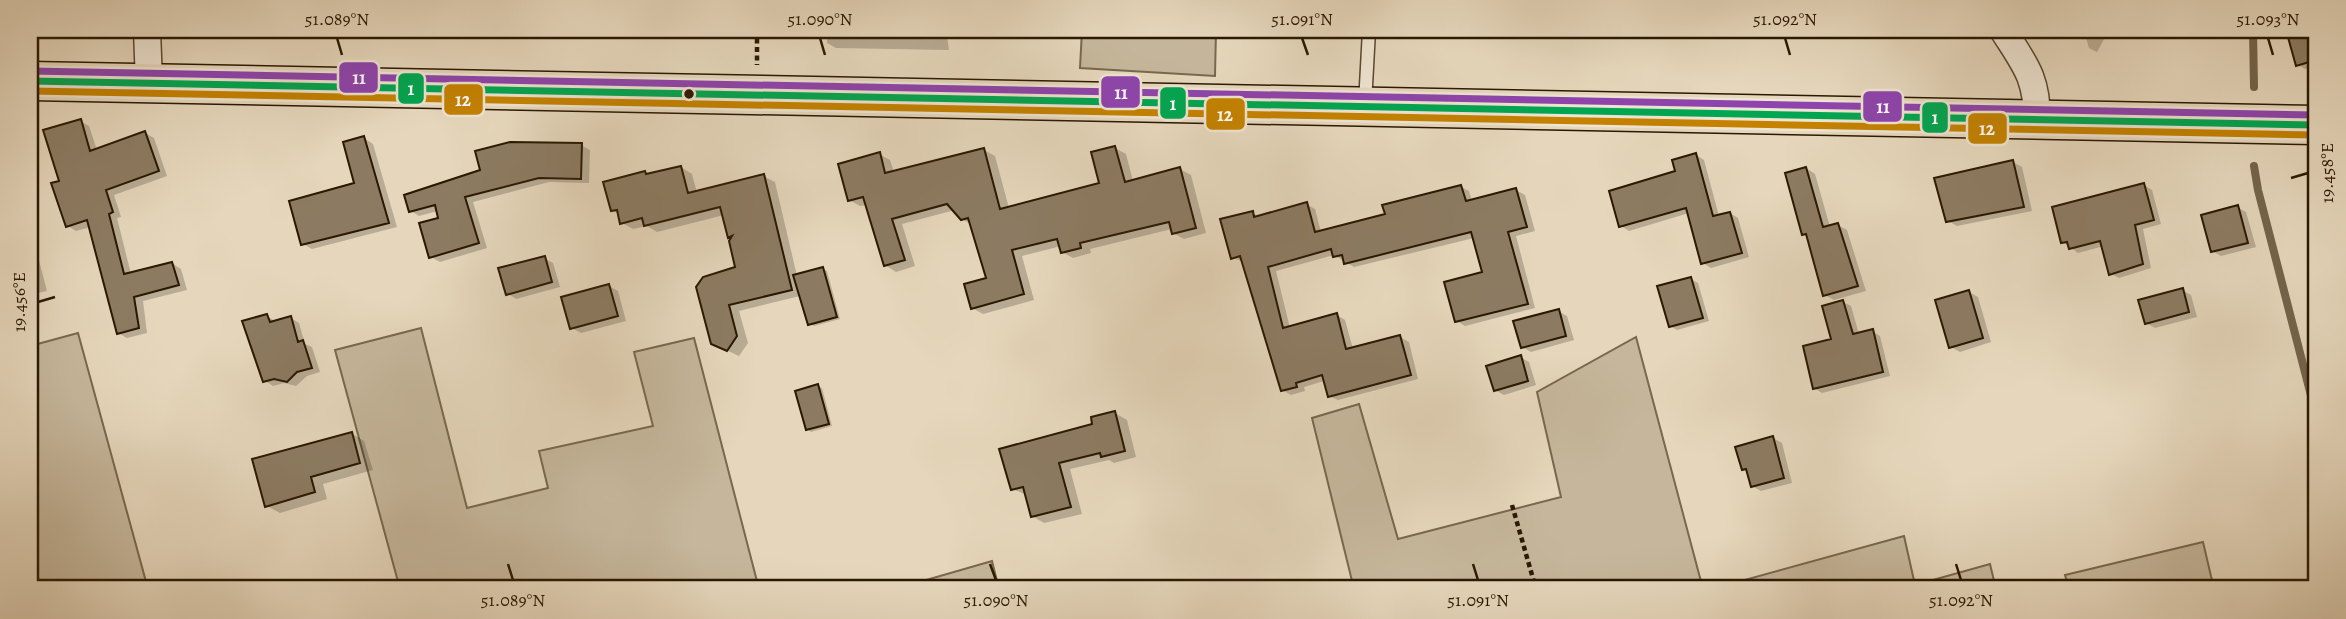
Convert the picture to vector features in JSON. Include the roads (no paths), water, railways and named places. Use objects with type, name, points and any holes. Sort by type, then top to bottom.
[{"type":"main road","points":[[30,81],[2316,125]]},
{"type":"street","points":[[147,30],[149,83]]},
{"type":"street","points":[[2003,30],[2034,82],[2037,120]]},
{"type":"lane","points":[[1364,108],[1369,30]]},
{"type":"waterway","points":[[2253,30],[2254,87]]},
{"type":"waterway","points":[[2254,166],[2316,415]]}]
